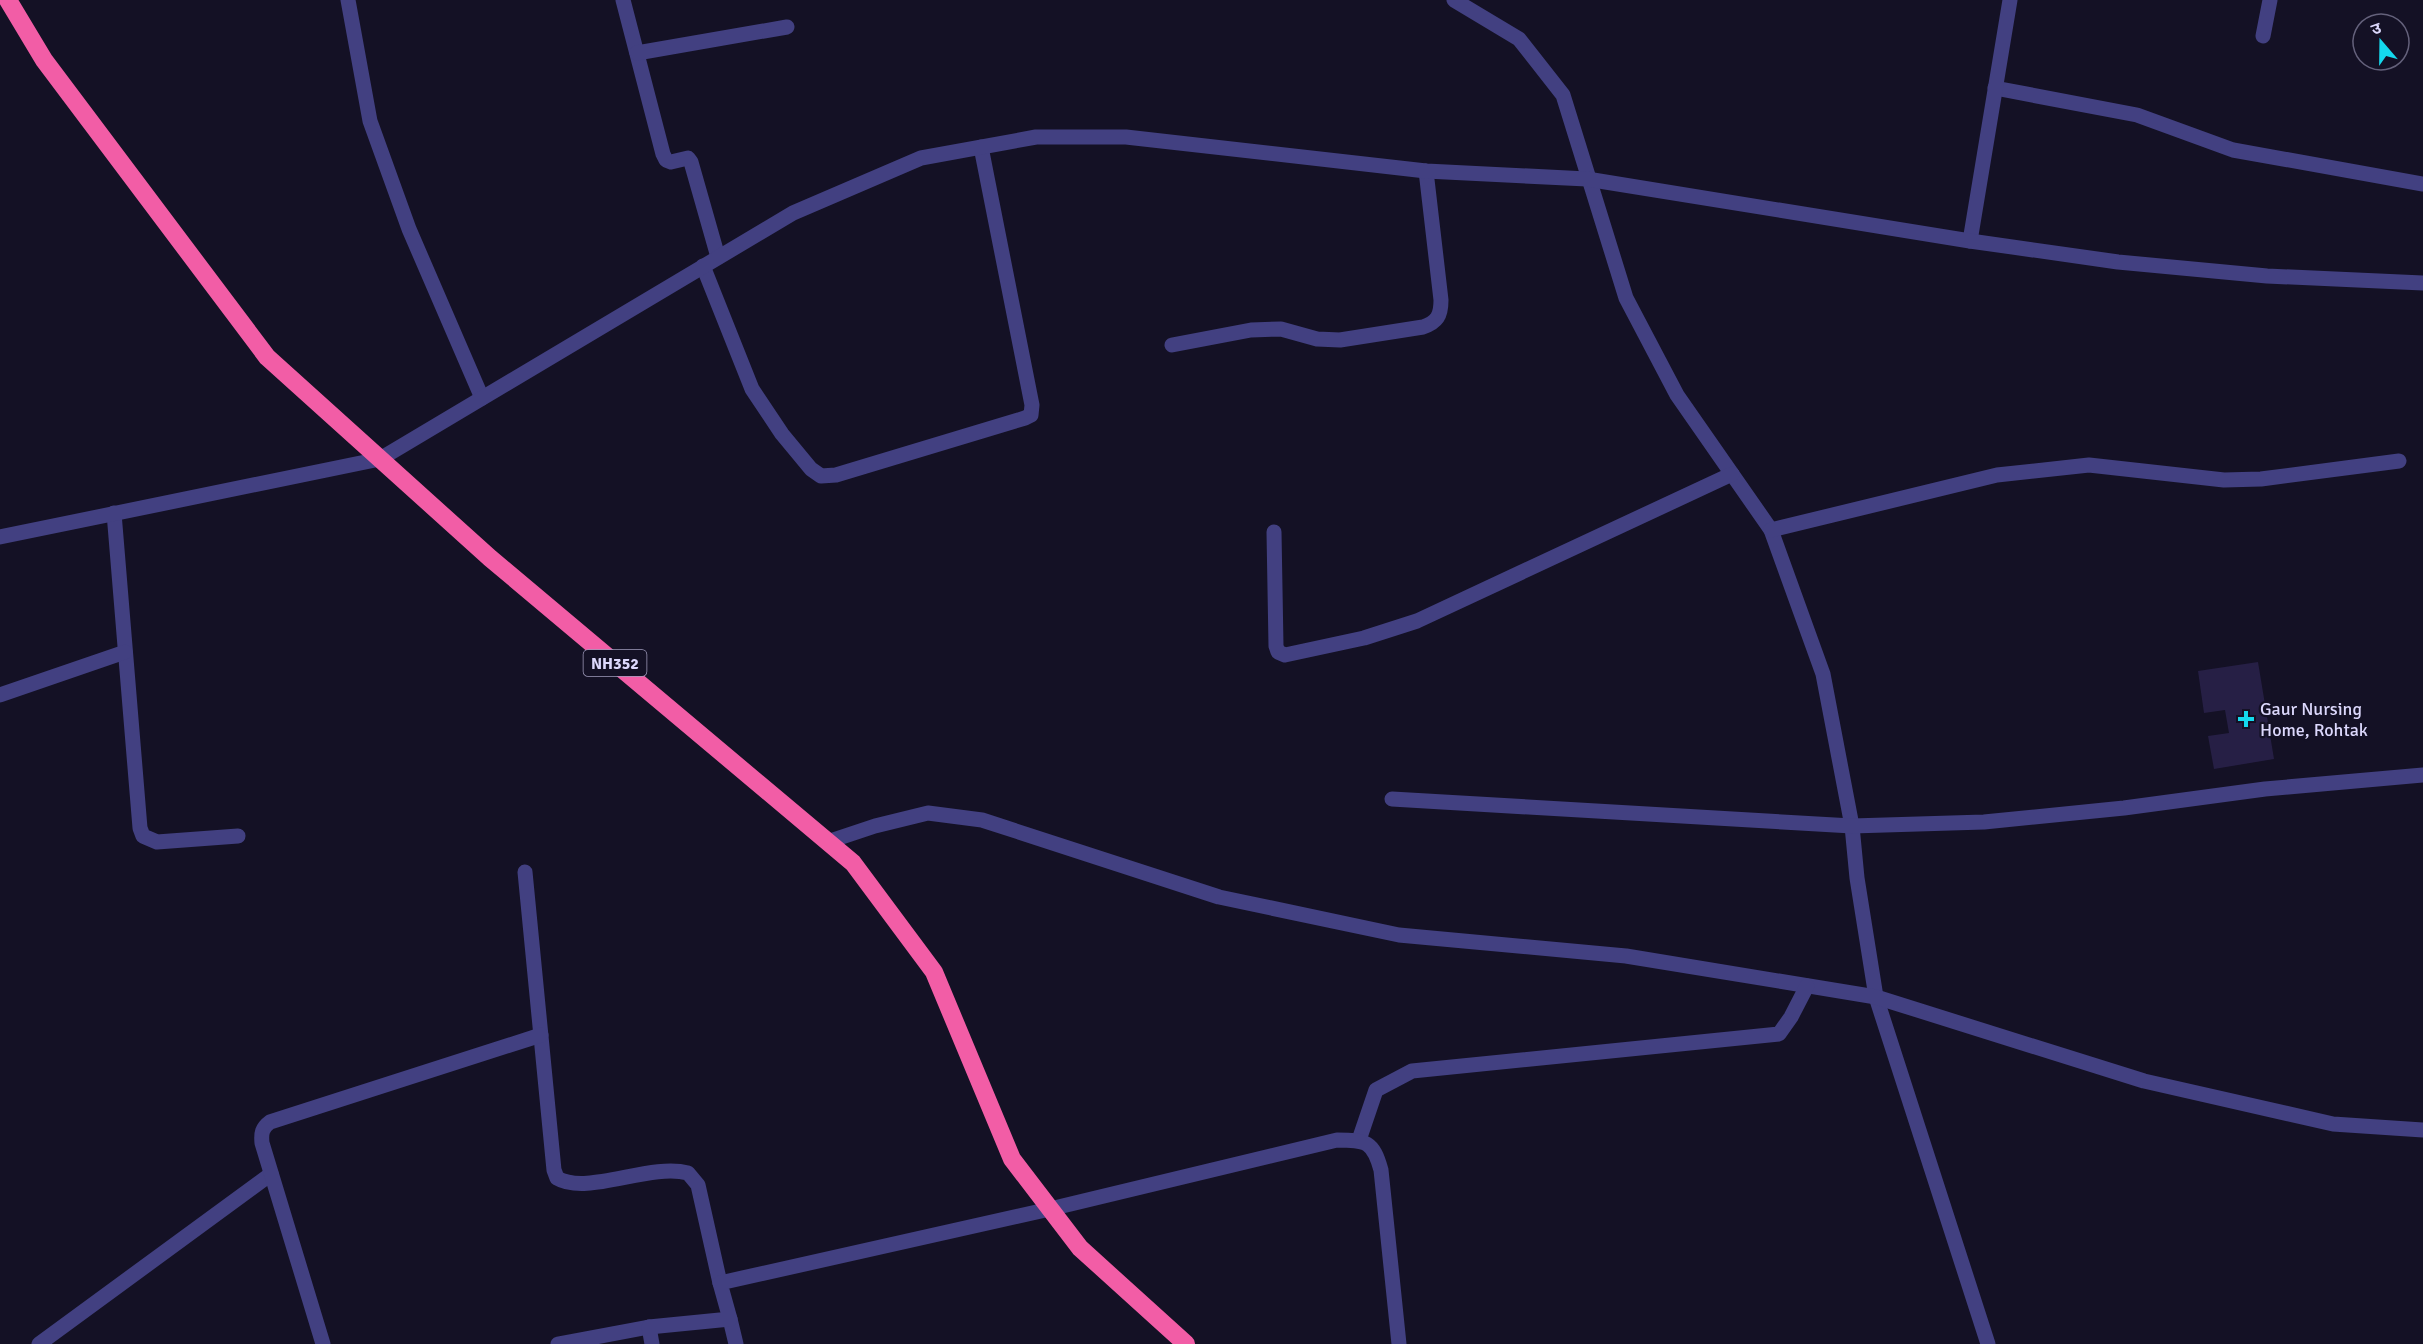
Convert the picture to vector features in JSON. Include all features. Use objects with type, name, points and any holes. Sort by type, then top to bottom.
[{"type":"highway","name":"NH352","points":[[8,0],[44,60],[267,357],[490,558],[853,863],[934,972],[1012,1159],[1080,1248],[1186,1344]]},
{"type":"street","points":[[348,0],[370,122],[409,229],[482,398]]},
{"type":"street","points":[[623,0],[663,154],[666,160],[671,162],[688,158],[692,162],[718,257]]},
{"type":"street","points":[[1454,0],[1519,39],[1563,95],[1587,179],[1626,298],[1677,395],[1771,530],[1823,674],[1852,826],[1857,878],[1876,997],[1988,1344]]},
{"type":"street","points":[[1970,241],[2010,0]]},
{"type":"street","points":[[2263,36],[2271,0]]},
{"type":"street","points":[[637,53],[787,27]]},
{"type":"street","points":[[1995,88],[2137,115],[2233,150],[2423,184]]},
{"type":"street","points":[[0,537],[380,459],[793,213],[921,158],[1036,137],[1126,137],[1426,171],[1587,179],[1970,241],[2118,262],[2267,276],[2423,283]]},
{"type":"street","points":[[703,266],[752,388],[782,434],[811,470],[821,476],[836,474],[1025,418],[1030,415],[1032,405],[981,147]]},
{"type":"street","points":[[1172,345],[1251,330],[1281,329],[1317,339],[1340,340],[1422,327],[1435,322],[1441,312],[1441,300],[1426,171]]},
{"type":"street","points":[[1771,530],[1997,476],[2089,465],[2195,478],[2242,480],[2399,461]]},
{"type":"street","points":[[1274,532],[1276,646],[1278,652],[1285,655],[1294,654],[1364,638],[1417,621],[1732,474]]},
{"type":"street","points":[[114,513],[140,828],[143,836],[157,842],[238,836]]},
{"type":"street","points":[[0,695],[125,652]]},
{"type":"street","points":[[1392,799],[1852,826],[1984,822],[2124,808],[2265,789],[2423,775]]},
{"type":"street","points":[[827,842],[875,826],[928,813],[982,820],[1219,897],[1399,935],[1626,956],[1876,997],[2145,1081],[2334,1124],[2423,1130]]},
{"type":"street","points":[[525,872],[554,1170],[557,1178],[575,1185],[663,1170],[688,1173],[698,1185],[736,1344]]},
{"type":"street","points":[[1359,1140],[1376,1090],[1412,1071],[1779,1034],[1807,986]]},
{"type":"street","points":[[323,1344],[271,1174],[261,1135],[264,1127],[270,1122],[541,1035]]},
{"type":"street","points":[[720,1282],[1050,1209],[1337,1140],[1359,1140],[1376,1150],[1381,1170],[1399,1344]]},
{"type":"street","points":[[39,1344],[271,1174]]},
{"type":"street","points":[[558,1344],[649,1327],[730,1319]]},
{"type":"street","points":[[649,1327],[652,1344]]},
{"type":"building","points":[[2258,662],[2274,759],[2214,769],[2208,736],[2229,733],[2225,710],[2204,713],[2198,671]]},
{"type":"place","name":"Gaur Nursing Home, Rohtak","points":[[2246,719]]}]
